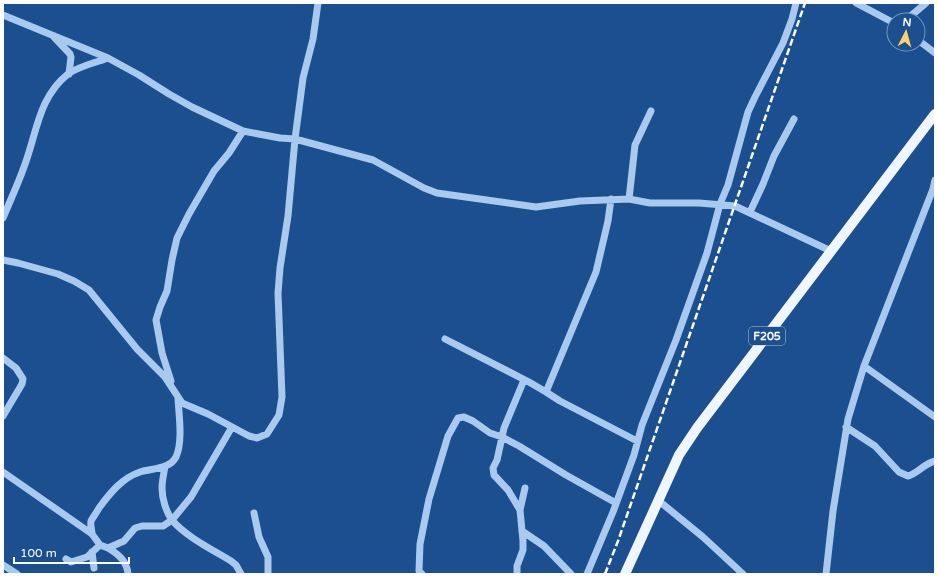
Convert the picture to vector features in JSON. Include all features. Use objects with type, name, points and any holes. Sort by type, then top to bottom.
[{"type":"main road","name":"F205","points":[[626,574],[679,455],[697,428],[935,114]]},
{"type":"street","points":[[242,131],[229,154],[214,171],[177,238],[167,291],[156,320],[162,353],[178,399],[182,403],[256,438],[267,434],[279,415],[282,397],[278,293],[280,268],[288,216],[295,139],[303,78],[313,39],[318,3]]},
{"type":"street","points":[[587,574],[634,455],[642,425],[676,340],[707,252],[720,204],[730,178],[748,112],[783,43],[796,3]]},
{"type":"street","points":[[856,3],[886,20]]},
{"type":"street","points":[[915,12],[926,3]]},
{"type":"street","points":[[3,15],[108,58],[192,107],[242,131],[280,138],[295,139],[373,160],[424,188],[437,193],[536,207],[580,201],[629,198],[650,203],[720,204],[735,206],[831,251]]},
{"type":"street","points":[[52,35],[70,54],[69,74]]},
{"type":"street","points":[[926,46],[935,53]]},
{"type":"street","points":[[3,218],[6,200],[24,167],[37,124],[51,92],[69,74],[78,68],[108,58]]},
{"type":"street","points":[[629,198],[635,145],[651,111]]},
{"type":"street","points":[[750,212],[774,156],[794,118]]},
{"type":"street","points":[[826,574],[833,511],[848,419],[864,366],[934,188],[935,180]]},
{"type":"street","points":[[546,392],[596,272],[608,221],[611,199]]},
{"type":"street","points":[[3,260],[58,274],[89,290],[136,349],[166,377],[173,388]]},
{"type":"street","points":[[445,339],[637,441]]},
{"type":"street","points":[[3,358],[16,368],[22,379],[22,384],[3,416]]},
{"type":"street","points":[[864,366],[935,417]]},
{"type":"street","points":[[520,510],[508,490],[494,475],[493,468],[497,460],[504,428],[524,380]]},
{"type":"street","points":[[92,534],[92,520],[115,488],[139,472],[165,466],[171,463],[176,457],[178,447],[178,399]]},
{"type":"street","points":[[422,574],[419,571],[420,544],[429,499],[452,426],[458,418],[464,417],[490,433],[502,437],[616,503]]},
{"type":"street","points":[[108,548],[124,541],[135,528],[142,526],[163,526],[172,520],[191,496],[232,427]]},
{"type":"street","points":[[846,427],[875,446],[899,472],[908,476],[912,475],[927,463],[935,461]]},
{"type":"street","points":[[165,466],[162,486],[163,495],[165,506],[172,520],[192,537],[231,561],[236,565],[241,574]]},
{"type":"street","points":[[3,472],[92,534],[100,545],[118,554],[127,567],[128,574]]},
{"type":"street","points":[[517,574],[516,566],[523,550],[524,541],[520,510],[525,488]]},
{"type":"street","points":[[659,501],[703,536],[743,574]]},
{"type":"street","points":[[254,513],[259,537],[268,557],[268,574]]},
{"type":"street","points":[[522,531],[544,546],[571,574]]},
{"type":"street","points":[[66,559],[71,562],[87,557],[100,545]]},
{"type":"street","points":[[92,552],[94,568]]},
{"type":"street","points":[[3,565],[17,574]]},
{"type":"railway","points":[[605,574],[618,541],[805,3]]}]
